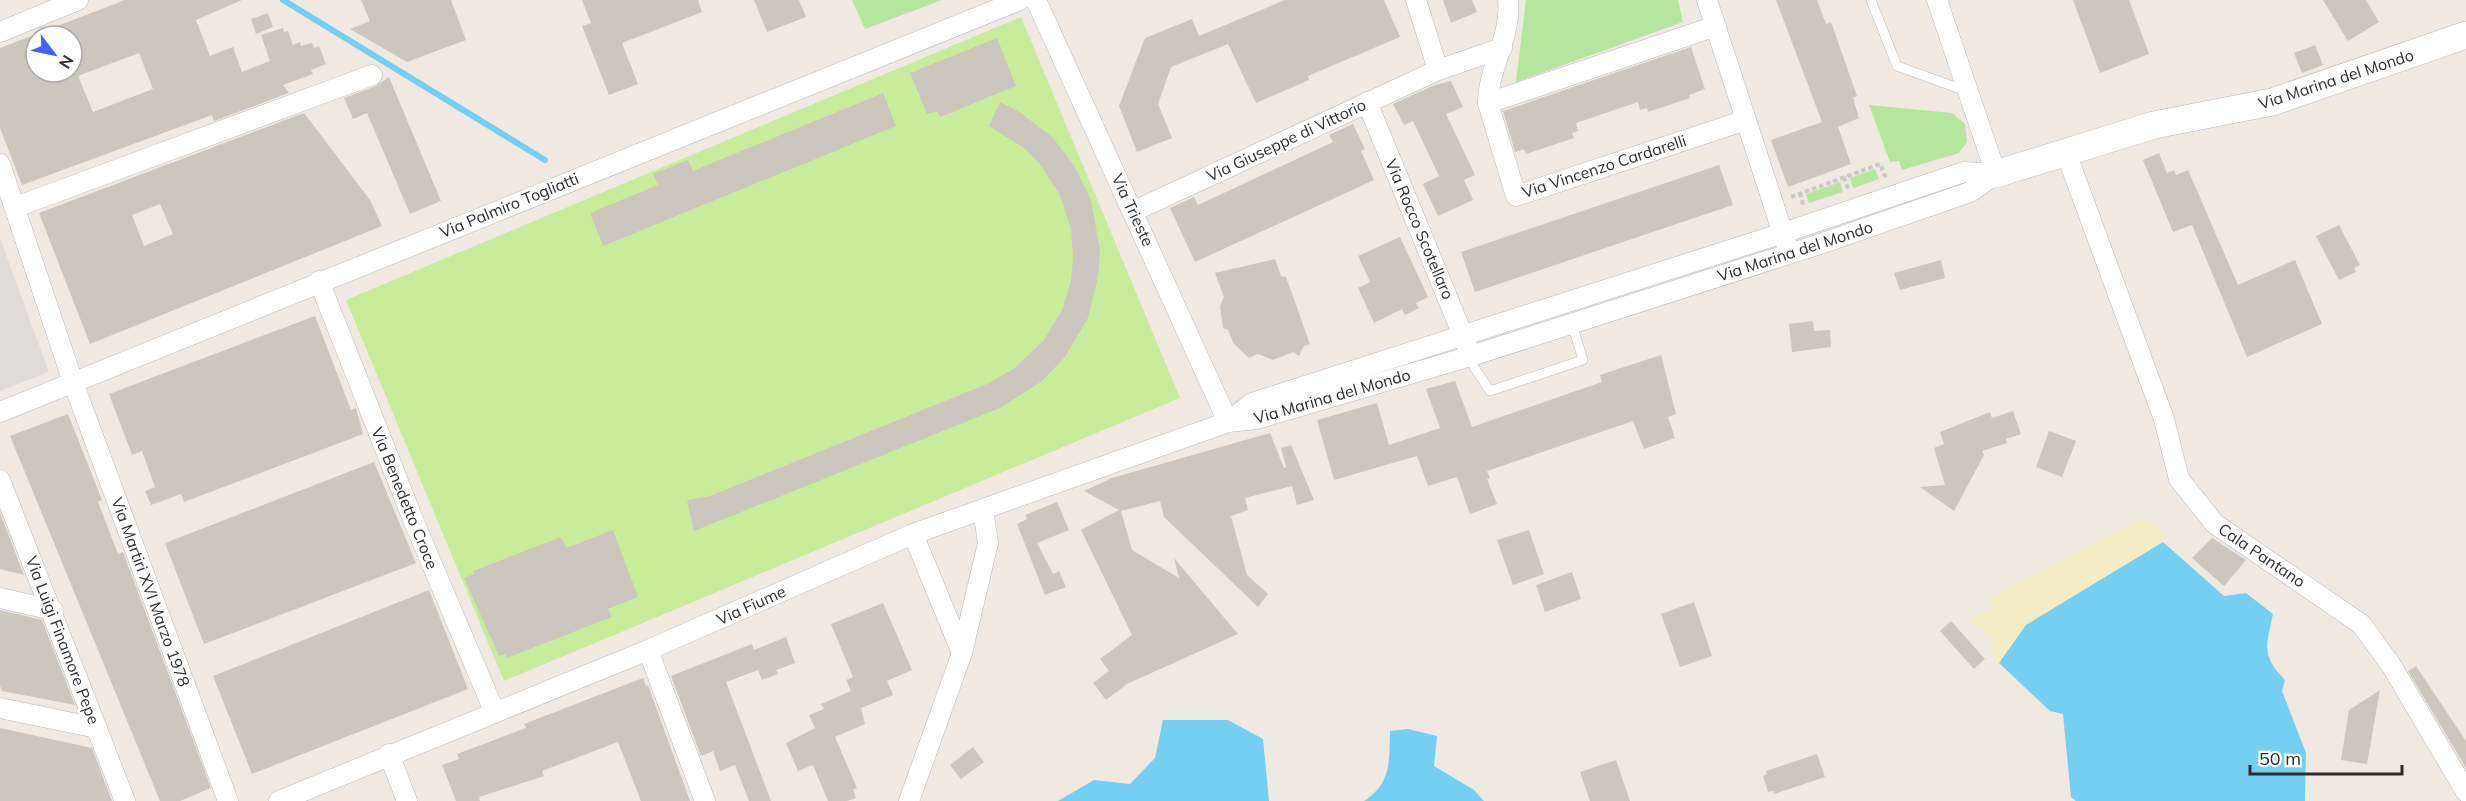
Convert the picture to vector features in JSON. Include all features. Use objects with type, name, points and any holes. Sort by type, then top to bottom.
[{"type":"street","points":[[0,32],[78,0]]},
{"type":"street","name":"Via Palmiro Togliatti","points":[[0,412],[319,281],[1020,0]]},
{"type":"street","name":"Via Trieste","points":[[1036,0],[1134,211],[1228,422]]},
{"type":"street","points":[[1416,0],[1438,70]]},
{"type":"street","name":"Via Vincenzo Cardarelli","points":[[1508,0],[1507,24],[1489,87],[1488,103],[1516,196],[1746,120]]},
{"type":"street","points":[[1707,0],[1790,254]]},
{"type":"street","points":[[1937,0],[1996,174]]},
{"type":"street","points":[[1488,103],[1716,26]]},
{"type":"street","name":"Via Marina del Mondo","points":[[1228,422],[1257,419],[1471,356],[1790,254],[1970,192],[1996,174],[2065,150],[2154,125],[2272,102],[2466,35]]},
{"type":"street","name":"Via Giuseppe di Vittorio","points":[[1134,211],[1438,70],[1502,48]]},
{"type":"street","points":[[16,207],[372,75]]},
{"type":"street","name":"Via Rocco Scotellaro","points":[[1367,102],[1471,356]]},
{"type":"street","name":"Cala Pantano","points":[[2065,150],[2164,419],[2179,479],[2215,524],[2361,624],[2391,665],[2466,792]]},
{"type":"street","name":"Via Martiri XVI Marzo 1978","points":[[0,164],[73,382],[228,801]]},
{"type":"street","name":"Via Marina del Mondo","points":[[1228,422],[1252,403],[1964,172],[1996,174]]},
{"type":"street","name":"Via Benedetto Croce","points":[[319,281],[414,522],[495,713]]},
{"type":"street","name":"Via Fiume","points":[[279,801],[389,754],[648,650],[913,534],[1228,422]]},
{"type":"street","name":"Via Luigi Finamore Pepe","points":[[0,480],[53,610],[125,801]]},
{"type":"street","points":[[909,801],[962,653],[988,543],[983,509]]},
{"type":"street","points":[[913,534],[962,653]]},
{"type":"street","points":[[0,598],[53,610]]},
{"type":"street","points":[[648,650],[705,801]]},
{"type":"street","points":[[0,708],[97,728]]},
{"type":"street","points":[[389,754],[407,801]]},
{"type":"lane","points":[[1871,0],[1897,66],[1968,92]]},
{"type":"lane","points":[[1471,356],[1474,367],[1490,391],[1583,360],[1572,324]]},
{"type":"path","points":[[1788,198],[1880,164],[1886,178]]},
{"type":"path","points":[[1844,177],[1849,191]]},
{"type":"path","points":[[1800,193],[1803,205]]},
{"type":"green space","points":[[852,0],[942,0],[865,29]]},
{"type":"green space","points":[[1526,0],[1678,0],[1683,22],[1516,82]]},
{"type":"green space","points":[[1021,17],[1180,398],[504,681],[346,300]]},
{"type":"green space","points":[[1869,105],[1952,113],[1965,124],[1967,142],[1959,153],[1902,170],[1899,161],[1890,162]]},
{"type":"green space","points":[[1875,169],[1879,179],[1853,188],[1850,178]]},
{"type":"green space","points":[[1840,182],[1843,192],[1809,203],[1806,194]]},
{"type":"sand","points":[[2144,518],[2163,531],[2163,542],[2026,625],[1999,663],[1991,651],[1993,638],[1968,619],[1994,607],[1990,598]]},
{"type":"shaded area","points":[[0,238],[49,372],[0,391]]},
{"type":"water","points":[[2163,542],[2224,596],[2246,593],[2273,614],[2267,650],[2272,664],[2285,680],[2282,691],[2306,753],[2305,801],[2076,801],[2071,797],[2063,714],[2050,711],[1999,663],[2026,625]]},
{"type":"water","points":[[1163,720],[1228,720],[1263,739],[1269,801],[1058,801],[1094,780],[1130,784],[1155,758]]},
{"type":"water","points":[[1408,729],[1437,736],[1434,766],[1474,790],[1484,801],[1364,801],[1380,787],[1384,779],[1389,762],[1390,731]]},
{"type":"building","points":[[125,0],[242,0],[196,20],[210,56],[233,47],[242,72],[270,61],[261,35],[283,28],[284,32],[288,31],[293,45],[300,42],[301,46],[312,43],[314,48],[319,46],[326,64],[311,70],[313,74],[283,85],[289,93],[214,121],[212,115],[22,185],[0,128],[0,48],[24,39],[24,84],[81,84],[93,112],[153,89],[139,53],[84,74],[84,24],[62,24]]},
{"type":"building","points":[[361,0],[451,0],[466,40],[407,62],[350,29],[370,21]]},
{"type":"building","points":[[582,0],[698,0],[702,12],[622,43],[638,84],[609,95],[582,26],[591,23]]},
{"type":"building","points":[[754,0],[799,0],[806,17],[767,32]]},
{"type":"building","points":[[1285,0],[1384,0],[1400,37],[1308,76],[1309,80],[1256,103],[1228,44],[1171,67],[1158,104],[1172,138],[1137,152],[1119,106],[1145,38],[1192,19],[1199,36]]},
{"type":"building","points":[[1443,0],[1472,0],[1477,12],[1451,23]]},
{"type":"building","points":[[1776,0],[1817,0],[1826,24],[1831,22],[1857,96],[1853,98],[1859,118],[1838,127],[1851,164],[1788,187],[1771,140],[1822,122]]},
{"type":"building","points":[[2073,0],[2129,0],[2149,54],[2100,73]]},
{"type":"building","points":[[2323,0],[2366,0],[2379,22],[2348,41]]},
{"type":"building","points":[[268,13],[273,27],[256,34],[251,19]]},
{"type":"building","points":[[997,38],[1016,86],[940,117],[937,111],[927,114],[910,73]]},
{"type":"building","points":[[2315,45],[2323,65],[2302,73],[2294,53]]},
{"type":"building","points":[[1691,47],[1705,89],[1689,95],[1690,98],[1648,112],[1647,108],[1640,110],[1638,102],[1576,123],[1578,131],[1572,133],[1574,138],[1526,154],[1524,149],[1515,152],[1503,111]]},
{"type":"building","points":[[389,77],[441,201],[410,214],[367,113],[353,119],[344,98],[376,86]]},
{"type":"building","points":[[1451,81],[1463,107],[1446,114],[1475,175],[1464,180],[1473,200],[1438,216],[1423,184],[1439,176],[1413,121],[1404,125],[1393,104],[1432,86]]},
{"type":"building","points":[[883,93],[896,126],[603,246],[590,213],[658,185],[653,174],[688,160],[693,171]]},
{"type":"building","points":[[1000,102],[1021,113],[1052,137],[1074,165],[1091,200],[1100,250],[1098,277],[1088,318],[1065,357],[1041,382],[1000,408],[694,531],[687,500],[710,496],[987,384],[1015,368],[1044,340],[1062,310],[1071,281],[1073,258],[1071,229],[1060,195],[1039,163],[1024,148],[989,126]]},
{"type":"building","points":[[304,113],[370,200],[382,226],[90,344],[39,213]],"holes":[[[160,204],[173,234],[144,246],[132,215]]]},
{"type":"building","points":[[1353,124],[1365,149],[1361,151],[1374,180],[1195,262],[1170,208],[1194,197],[1198,205],[1333,142],[1329,135]]},
{"type":"building","points":[[2159,153],[2167,173],[2174,170],[2176,175],[2188,170],[2238,285],[2295,260],[2322,324],[2247,357],[2192,225],[2173,232],[2143,160]]},
{"type":"building","points":[[1719,165],[1733,205],[1475,292],[1461,252]]},
{"type":"building","points":[[2339,225],[2360,265],[2354,268],[2356,272],[2339,280],[2316,236]]},
{"type":"building","points":[[1400,237],[1428,297],[1416,303],[1419,308],[1405,315],[1402,309],[1374,323],[1358,288],[1370,282],[1358,256]]},
{"type":"building","points":[[1275,259],[1281,276],[1286,277],[1310,344],[1304,346],[1299,356],[1293,352],[1273,360],[1258,354],[1249,358],[1234,344],[1228,330],[1223,328],[1220,306],[1224,297],[1215,273]]},
{"type":"building","points":[[1941,260],[1945,278],[1900,290],[1894,273]]},
{"type":"building","points":[[315,316],[351,410],[356,408],[363,434],[184,502],[181,494],[151,505],[145,491],[155,487],[142,451],[132,455],[109,394]]},
{"type":"building","points":[[1813,321],[1814,331],[1830,330],[1831,347],[1792,352],[1789,324]]},
{"type":"building","points":[[1661,355],[1676,414],[1668,417],[1675,438],[1644,449],[1633,421],[1487,471],[1490,478],[1487,479],[1497,504],[1470,514],[1457,477],[1428,486],[1417,456],[1334,480],[1317,420],[1377,403],[1389,445],[1440,428],[1426,389],[1455,381],[1472,427],[1602,382],[1600,375]]},
{"type":"building","points":[[2013,411],[2021,434],[2006,439],[2007,443],[1982,451],[1984,455],[1954,511],[1920,487],[1945,485],[1934,448],[1944,444],[1940,432],[1990,412],[1992,418]]},
{"type":"building","points":[[68,414],[102,500],[98,502],[118,554],[123,552],[211,788],[180,801],[160,801],[10,436]]},
{"type":"building","points":[[2049,431],[2076,441],[2062,477],[2036,467]]},
{"type":"building","points":[[1270,433],[1284,468],[1286,467],[1281,448],[1291,445],[1314,500],[1297,505],[1292,486],[1245,498],[1248,510],[1231,516],[1247,575],[1268,594],[1258,607],[1164,517],[1160,501],[1121,511],[1132,550],[1179,578],[1174,558],[1238,634],[1127,684],[1106,700],[1093,683],[1109,671],[1100,659],[1132,635],[1081,530],[1119,510],[1084,491],[1112,478]]},
{"type":"building","points":[[374,462],[416,563],[204,644],[165,543]]},
{"type":"building","points":[[1057,502],[1069,530],[1037,543],[1053,574],[1059,571],[1066,587],[1045,595],[1017,524],[1027,519],[1025,515]]},
{"type":"building","points":[[0,513],[24,575],[0,569]]},
{"type":"building","points":[[613,530],[638,597],[608,609],[612,617],[507,658],[505,654],[499,656],[464,578],[474,574],[473,571],[561,537],[566,548]]},
{"type":"building","points":[[1529,530],[1544,574],[1513,585],[1497,540]]},
{"type":"building","points":[[2212,538],[2246,560],[2224,586],[2192,558]]},
{"type":"building","points":[[1572,572],[1581,599],[1545,612],[1536,585]]},
{"type":"building","points":[[429,590],[468,689],[252,774],[213,676]]},
{"type":"building","points":[[1694,602],[1712,656],[1680,667],[1661,614]]},
{"type":"building","points":[[883,603],[912,670],[887,681],[893,695],[861,708],[865,724],[835,737],[857,788],[853,790],[856,798],[847,801],[828,801],[813,765],[798,771],[786,743],[815,728],[809,715],[824,709],[821,704],[851,691],[846,680],[853,677],[831,624]]},
{"type":"building","points":[[0,610],[42,620],[75,705],[2,691],[0,686]]},
{"type":"building","points":[[1951,621],[1985,659],[1974,669],[1940,631]]},
{"type":"building","points":[[786,637],[795,663],[776,670],[778,674],[762,680],[758,670],[726,682],[771,801],[749,801],[735,765],[720,771],[713,751],[701,756],[671,676],[752,644],[754,650]]},
{"type":"building","points":[[2416,666],[2466,741],[2466,768],[2408,671]]},
{"type":"building","points":[[643,678],[646,686],[648,685],[690,801],[641,801],[618,742],[542,771],[544,776],[479,797],[480,801],[456,801],[442,765],[459,759],[457,754],[526,728],[524,724]]},
{"type":"building","points":[[2380,690],[2367,764],[2341,760],[2349,710]]},
{"type":"building","points":[[0,728],[92,748],[112,801],[0,801]]},
{"type":"building","points":[[973,747],[984,762],[961,779],[950,765]]},
{"type":"building","points":[[1817,754],[1825,777],[1774,794],[1773,791],[1768,792],[1763,776],[1767,774],[1766,771]]},
{"type":"building","points":[[1616,760],[1630,801],[1590,801],[1580,772]]},
{"type":"waterway","points":[[283,0],[545,160]]}]
